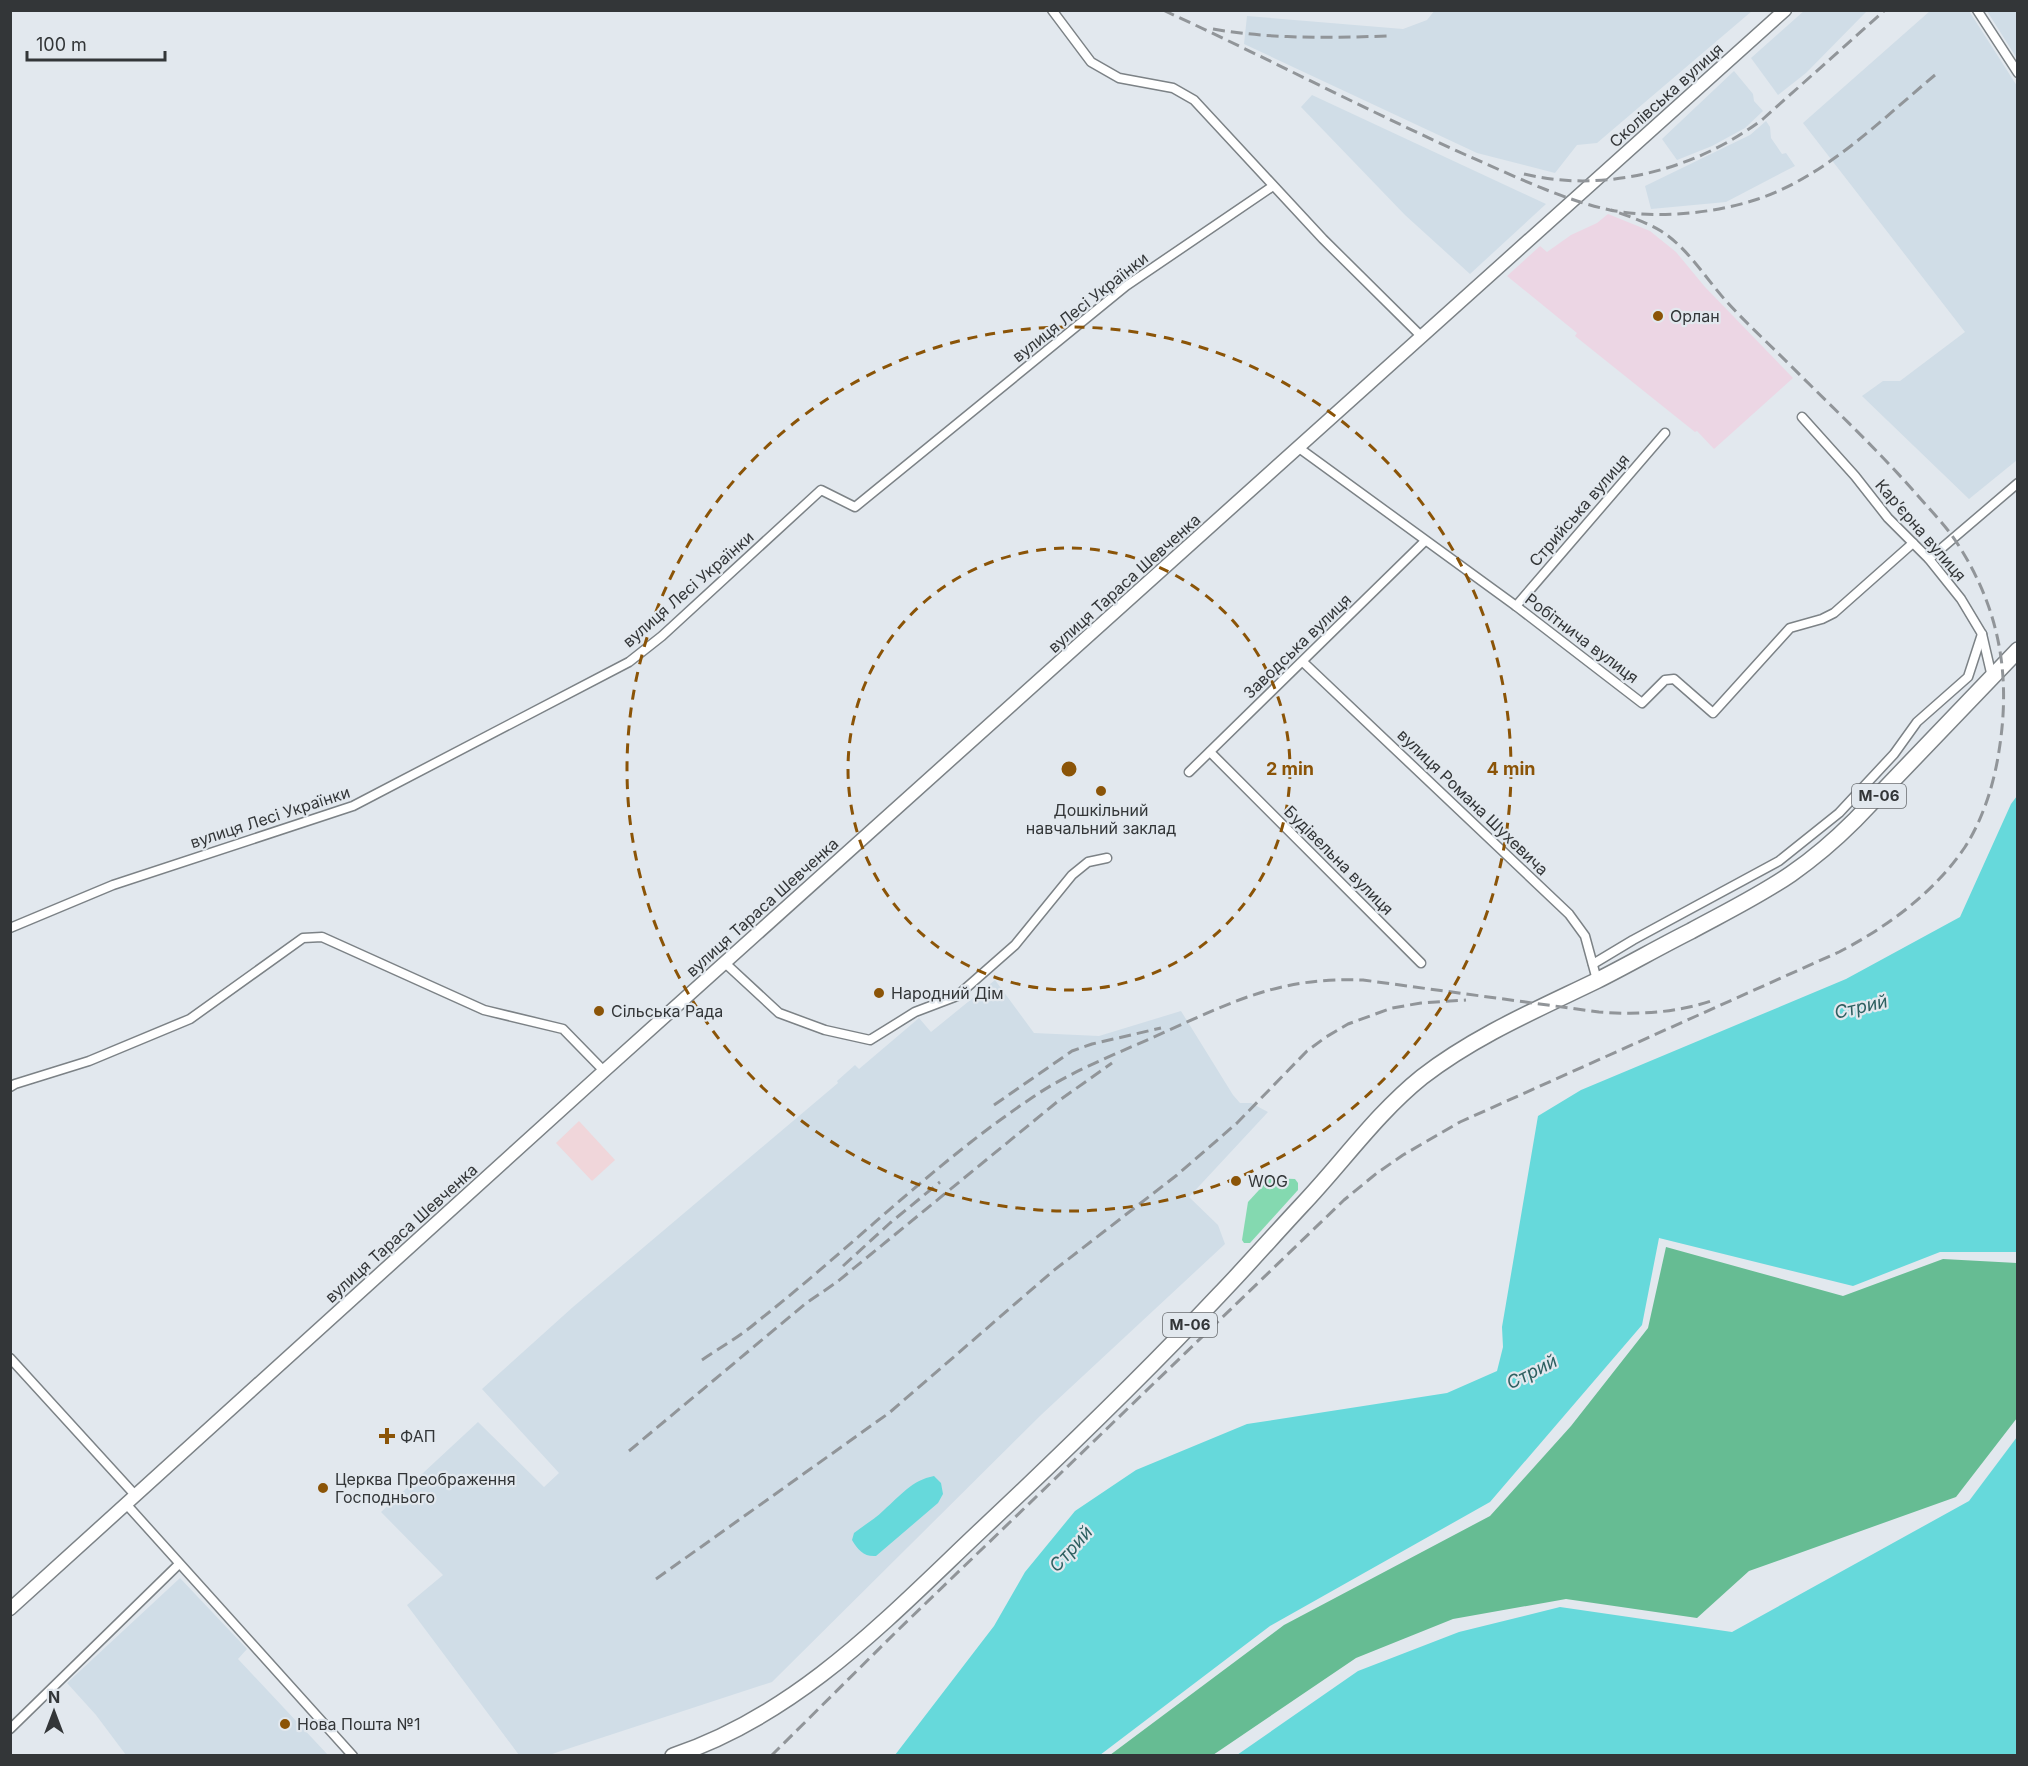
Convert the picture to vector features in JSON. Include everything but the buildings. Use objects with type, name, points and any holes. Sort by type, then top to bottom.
[{"type":"highway","name":"М-06","points":[[673,1755],[696,1748],[736,1730],[771,1709],[807,1687],[872,1634],[1064,1452],[1211,1303],[1306,1201],[1355,1144],[1400,1096],[1421,1078],[1497,1028],[1597,980],[1740,904],[1813,858],[1855,820],[2018,650]]},
{"type":"street","points":[[1052,10],[1090,62],[1119,78],[1173,88],[1194,100],[1323,239],[1422,337]]},
{"type":"street","name":"Сколівська вулиця","points":[[1569,203],[1785,10]]},
{"type":"street","points":[[1977,10],[2018,73]]},
{"type":"street","name":"вулиця Лесі Українки","points":[[10,927],[113,885],[353,806],[629,662],[662,636],[821,490],[855,507],[1126,286],[1274,186]]},
{"type":"street","name":"вулиця Тараса Шевченка","points":[[10,1609],[1569,203]]},
{"type":"street","name":"Карʼєрна вулиця","points":[[1802,417],[1855,476],[1888,518],[1929,559],[1961,599],[1982,634],[1992,677]]},
{"type":"street","name":"Стрийська вулиця","points":[[1516,606],[1665,433]]},
{"type":"street","name":"Робітнича вулиця","points":[[1299,448],[1516,606],[1642,703],[1665,680],[1674,679],[1713,713],[1790,628],[1822,619],[1834,613],[1913,543]]},
{"type":"street","points":[[1929,559],[2018,483]]},
{"type":"street","name":"Заводська вулиця","points":[[1189,772],[1425,541]]},
{"type":"street","points":[[1593,964],[1643,934],[1779,861],[1839,813],[1894,754],[1917,722],[1968,676],[1982,634]]},
{"type":"street","name":"вулиця Романа Шухевича","points":[[1303,662],[1569,914],[1585,936],[1597,980]]},
{"type":"street","name":"Будівельна вулиця","points":[[1210,752],[1420,963]]},
{"type":"street","points":[[725,963],[780,1013],[825,1030],[870,1040],[915,1012],[957,996],[1015,945],[1072,875],[1088,862],[1107,858]]},
{"type":"street","points":[[10,1087],[89,1061],[190,1019],[303,938],[322,937],[483,1010],[563,1029],[604,1071]]},
{"type":"street","points":[[10,1358],[131,1501],[179,1564],[353,1755]]},
{"type":"street","points":[[10,1729],[179,1564]]},
{"type":"shaded area","points":[[1435,10],[1752,11],[1597,143],[1577,145],[1555,173],[1477,153],[1244,44],[1247,16],[1403,29],[1427,20]]},
{"type":"shaded area","points":[[1805,10],[1867,11],[1806,73],[1778,95],[1751,58]]},
{"type":"shaded area","points":[[1930,11],[1969,11],[2017,86],[2017,460],[1969,499],[1862,396],[1883,381],[1900,381],[1965,332],[1803,123]]},
{"type":"shaded area","points":[[1987,11],[2017,11],[2017,57],[2016,57]]},
{"type":"shaded area","points":[[1734,71],[1753,94],[1754,101],[1763,111],[1745,128],[1712,146],[1677,160],[1662,139]]},
{"type":"shaded area","points":[[1312,95],[1546,204],[1470,274],[1405,215],[1301,107]]},
{"type":"shaded area","points":[[1766,121],[1770,127],[1771,138],[1782,154],[1786,153],[1795,166],[1726,202],[1651,209],[1645,186],[1750,135]]},
{"type":"shaded area","points":[[1608,214],[1650,231],[1676,252],[1705,287],[1793,378],[1714,449],[1697,431],[1695,432],[1575,336],[1577,333],[1507,276],[1540,246],[1547,252],[1571,235],[1597,223]]},
{"type":"shaded area","points":[[995,980],[1034,1033],[1099,1036],[1181,1011],[1233,1095],[1240,1103],[1251,1103],[1268,1112],[1189,1197],[1218,1225],[1225,1244],[1041,1415],[772,1682],[549,1755],[519,1755],[407,1605],[443,1575],[381,1512],[478,1422],[544,1487],[559,1473],[482,1389],[573,1307],[838,1083],[837,1081],[855,1065],[859,1069],[919,1018],[931,1032]]},
{"type":"shaded area","points":[[579,1121],[615,1160],[592,1181],[556,1143]]},
{"type":"shaded area","points":[[180,1578],[247,1649],[238,1659],[328,1755],[126,1755],[96,1715],[67,1683]]},
{"type":"green space","points":[[1270,1178],[1295,1179],[1298,1183],[1298,1190],[1250,1243],[1244,1243],[1242,1240],[1248,1202]]},
{"type":"green space","points":[[1666,1247],[1843,1296],[1943,1259],[2017,1263],[2017,1418],[1956,1497],[1749,1571],[1697,1618],[1566,1599],[1453,1619],[1356,1658],[1213,1755],[1110,1755],[1284,1625],[1490,1516],[1571,1426],[1648,1328]]},
{"type":"water","name":"Стрий","points":[[2017,796],[2017,1252],[1940,1252],[1853,1286],[1659,1238],[1642,1325],[1490,1502],[1270,1626],[1100,1755],[895,1755],[994,1626],[1025,1572],[1075,1511],[1136,1470],[1247,1424],[1447,1393],[1497,1371],[1503,1347],[1502,1327],[1538,1116],[1581,1090],[1846,979],[1960,917],[2011,804]]},
{"type":"water","points":[[2017,1437],[2017,1755],[1237,1755],[1358,1671],[1459,1632],[1560,1607],[1732,1632],[1969,1501]]},
{"type":"water","points":[[934,1476],[941,1483],[943,1494],[938,1503],[876,1556],[859,1550],[852,1540],[854,1533],[913,1485]]},
{"type":"railway","points":[[1163,10],[1519,178],[1573,200],[1628,213],[1684,214],[1740,204],[1783,189],[1830,162],[1935,75]]},
{"type":"railway","points":[[1524,174],[1587,181],[1618,179],[1650,173],[1709,152],[1737,137],[1763,119],[1885,10]]},
{"type":"railway","points":[[1213,29],[1278,36],[1387,36]]},
{"type":"railway","points":[[771,1756],[897,1631],[1344,1200],[1377,1173],[1460,1122],[1839,952],[1875,932],[1924,894],[1953,864],[1971,836],[1987,801],[1994,776],[1999,751],[2004,696],[1999,645],[1993,620],[1973,570],[1945,527],[1903,480],[1735,310],[1680,246],[1661,231],[1611,210]]},
{"type":"railway","points":[[702,1360],[738,1337],[961,1150],[1033,1097],[1082,1069],[1239,1000],[1285,986],[1309,982],[1363,980],[1613,1013],[1670,1011],[1711,1001]]},
{"type":"railway","points":[[656,1579],[889,1413],[1053,1271],[1177,1175],[1237,1123],[1307,1051],[1326,1037],[1348,1024],[1392,1008],[1421,1003],[1466,1000]]},
{"type":"railway","points":[[994,1105],[1072,1051],[1161,1028]]},
{"type":"railway","points":[[629,1451],[805,1304],[837,1282],[1057,1102],[1112,1063]]},
{"type":"railway","points":[[843,1266],[940,1182]]},
{"type":"place","name":"Орлан","points":[[1658,316]]},
{"type":"place","name":"Дошкільний навчальний заклад","points":[[1101,791]]},
{"type":"place","name":"Народний Дім","points":[[879,993]]},
{"type":"place","name":"Сільська Рада","points":[[599,1011]]},
{"type":"place","name":"WOG","points":[[1236,1181]]},
{"type":"place","name":"ФАП","points":[[387,1436]]},
{"type":"place","name":"Церква Преображення Господнього","points":[[323,1488]]},
{"type":"place","name":"Нова Пошта №1","points":[[285,1724]]}]
